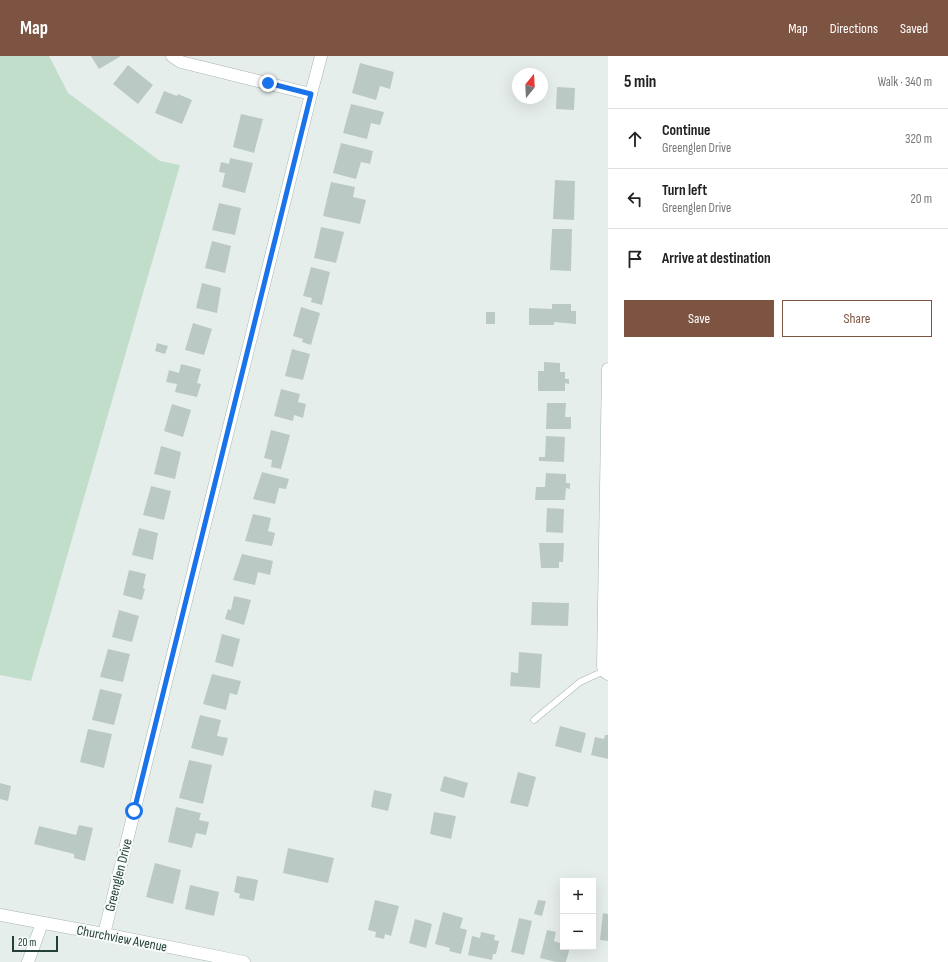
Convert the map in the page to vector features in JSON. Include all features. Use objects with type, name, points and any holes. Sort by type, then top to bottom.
[{"type":"street","points":[[172,56],[181,62],[311,94]]},
{"type":"street","name":"Greenglen Drive","points":[[104,934],[321,56]]},
{"type":"street","points":[[606,672],[608,368]]},
{"type":"street","name":"Churchview Avenue","points":[[0,915],[244,962]]},
{"type":"street","points":[[28,962],[42,924]]},
{"type":"lane","points":[[534,720],[580,682],[606,672]]},
{"type":"green space","points":[[0,56],[49,56],[68,93],[160,161],[180,165],[31,681],[0,675]]},
{"type":"building","points":[[91,56],[121,56],[99,69]]},
{"type":"building","points":[[360,63],[394,72],[390,89],[380,86],[376,100],[352,93]]},
{"type":"building","points":[[128,65],[153,85],[138,104],[113,84]]},
{"type":"building","points":[[557,87],[575,88],[574,110],[556,109]]},
{"type":"building","points":[[164,91],[177,96],[178,94],[192,100],[182,124],[155,113]]},
{"type":"building","points":[[351,104],[384,112],[380,125],[371,123],[367,139],[343,133]]},
{"type":"building","points":[[241,114],[263,119],[254,153],[233,147]]},
{"type":"building","points":[[341,143],[373,151],[370,164],[361,162],[356,179],[333,173]]},
{"type":"building","points":[[230,158],[253,163],[245,193],[222,187],[225,173],[219,172],[221,162],[229,164]]},
{"type":"building","points":[[555,180],[575,181],[574,220],[553,219]]},
{"type":"building","points":[[331,182],[355,187],[353,197],[366,200],[360,224],[323,216]]},
{"type":"building","points":[[219,203],[241,208],[235,235],[212,230]]},
{"type":"building","points":[[321,227],[344,232],[336,263],[314,258]]},
{"type":"building","points":[[552,229],[572,229],[571,271],[550,270]]},
{"type":"building","points":[[212,241],[231,246],[225,273],[205,268]]},
{"type":"building","points":[[311,267],[330,272],[322,305],[311,302],[312,298],[303,296]]},
{"type":"building","points":[[202,283],[221,288],[217,313],[196,308]]},
{"type":"building","points":[[552,304],[571,304],[571,311],[576,311],[576,324],[554,322],[554,325],[529,325],[529,308],[552,309]]},
{"type":"building","points":[[301,307],[320,313],[311,345],[302,342],[303,339],[293,336]]},
{"type":"building","points":[[486,312],[495,312],[495,324],[486,324]]},
{"type":"building","points":[[193,323],[212,329],[204,355],[185,350]]},
{"type":"building","points":[[157,343],[168,346],[165,354],[155,351]]},
{"type":"building","points":[[292,349],[310,354],[303,380],[285,376]]},
{"type":"building","points":[[544,362],[560,363],[560,372],[565,372],[565,379],[569,379],[569,384],[565,383],[565,391],[538,391],[538,371],[544,371]]},
{"type":"building","points":[[181,364],[201,369],[197,383],[201,384],[197,397],[175,392],[177,384],[166,382],[169,370],[179,373]]},
{"type":"building","points":[[281,389],[300,394],[298,402],[306,404],[303,418],[294,415],[293,421],[274,416]]},
{"type":"building","points":[[547,403],[566,403],[565,417],[571,417],[571,429],[546,429]]},
{"type":"building","points":[[172,404],[191,410],[183,437],[164,431]]},
{"type":"building","points":[[271,430],[290,435],[281,469],[271,467],[272,460],[264,458]]},
{"type":"building","points":[[546,436],[565,437],[564,462],[539,461],[539,457],[545,457]]},
{"type":"building","points":[[161,446],[181,452],[175,479],[154,474]]},
{"type":"building","points":[[262,472],[289,479],[286,489],[279,488],[275,504],[253,499]]},
{"type":"building","points":[[546,473],[566,474],[566,483],[570,483],[570,489],[566,488],[565,500],[535,500],[536,487],[545,487]]},
{"type":"building","points":[[151,486],[171,491],[164,520],[143,515]]},
{"type":"building","points":[[547,508],[564,509],[563,533],[546,532]]},
{"type":"building","points":[[253,514],[271,518],[268,531],[275,533],[272,546],[245,541]]},
{"type":"building","points":[[139,528],[158,533],[153,560],[132,555]]},
{"type":"building","points":[[539,543],[564,543],[563,562],[559,562],[559,568],[541,568]]},
{"type":"building","points":[[242,554],[273,561],[270,575],[258,572],[255,585],[233,580]]},
{"type":"building","points":[[129,570],[146,574],[143,588],[145,589],[142,600],[123,595]]},
{"type":"building","points":[[234,596],[251,600],[244,625],[225,619],[228,609],[231,610]]},
{"type":"building","points":[[532,602],[569,603],[568,626],[531,625]]},
{"type":"building","points":[[119,610],[139,616],[132,642],[112,637]]},
{"type":"building","points":[[222,634],[240,639],[233,667],[215,662]]},
{"type":"building","points":[[108,649],[130,654],[123,682],[100,677]]},
{"type":"building","points":[[519,652],[542,654],[540,688],[510,686],[511,672],[518,673]]},
{"type":"building","points":[[212,674],[241,681],[237,695],[230,693],[226,710],[203,704]]},
{"type":"building","points":[[100,689],[122,694],[114,725],[92,720]]},
{"type":"building","points":[[200,715],[221,720],[217,736],[228,738],[223,756],[191,748]]},
{"type":"building","points":[[560,726],[586,733],[581,753],[555,746]]},
{"type":"building","points":[[88,729],[112,734],[104,768],[80,762]]},
{"type":"building","points":[[605,735],[608,735],[608,759],[591,755],[595,737],[604,739]]},
{"type":"building","points":[[189,760],[212,765],[203,804],[179,798]]},
{"type":"building","points":[[518,772],[536,777],[528,807],[510,803]]},
{"type":"building","points":[[444,776],[468,783],[464,798],[440,791]]},
{"type":"building","points":[[0,783],[11,786],[8,801],[0,799]]},
{"type":"building","points":[[374,790],[392,794],[388,811],[371,807]]},
{"type":"building","points":[[176,807],[201,813],[199,820],[209,822],[206,835],[196,833],[192,848],[168,842]]},
{"type":"building","points":[[434,812],[456,816],[451,839],[430,834]]},
{"type":"building","points":[[79,825],[93,828],[85,861],[74,858],[74,854],[34,844],[39,826],[76,835]]},
{"type":"building","points":[[288,848],[334,858],[328,883],[283,873]]},
{"type":"building","points":[[155,863],[181,870],[173,904],[146,897]]},
{"type":"building","points":[[237,876],[258,880],[254,901],[239,898],[240,894],[234,892]]},
{"type":"building","points":[[190,885],[219,892],[214,916],[185,909]]},
{"type":"building","points":[[375,900],[399,906],[391,936],[385,934],[384,939],[375,937],[376,932],[368,930]]},
{"type":"building","points":[[538,900],[546,901],[542,916],[534,914]]},
{"type":"building","points":[[443,912],[463,918],[460,928],[467,930],[461,954],[449,951],[450,948],[435,944]]},
{"type":"building","points":[[603,913],[608,914],[608,941],[600,940]]},
{"type":"building","points":[[519,918],[532,921],[524,955],[511,952]]},
{"type":"building","points":[[415,919],[432,924],[426,948],[409,943]]},
{"type":"building","points":[[547,930],[556,932],[554,941],[560,943],[560,950],[569,950],[566,962],[556,962],[540,958]]},
{"type":"building","points":[[481,932],[495,935],[494,940],[499,941],[496,954],[493,954],[492,960],[468,955],[472,936],[480,938]]},
{"type":"route","points":[[134,811],[311,94],[268,83]]}]
